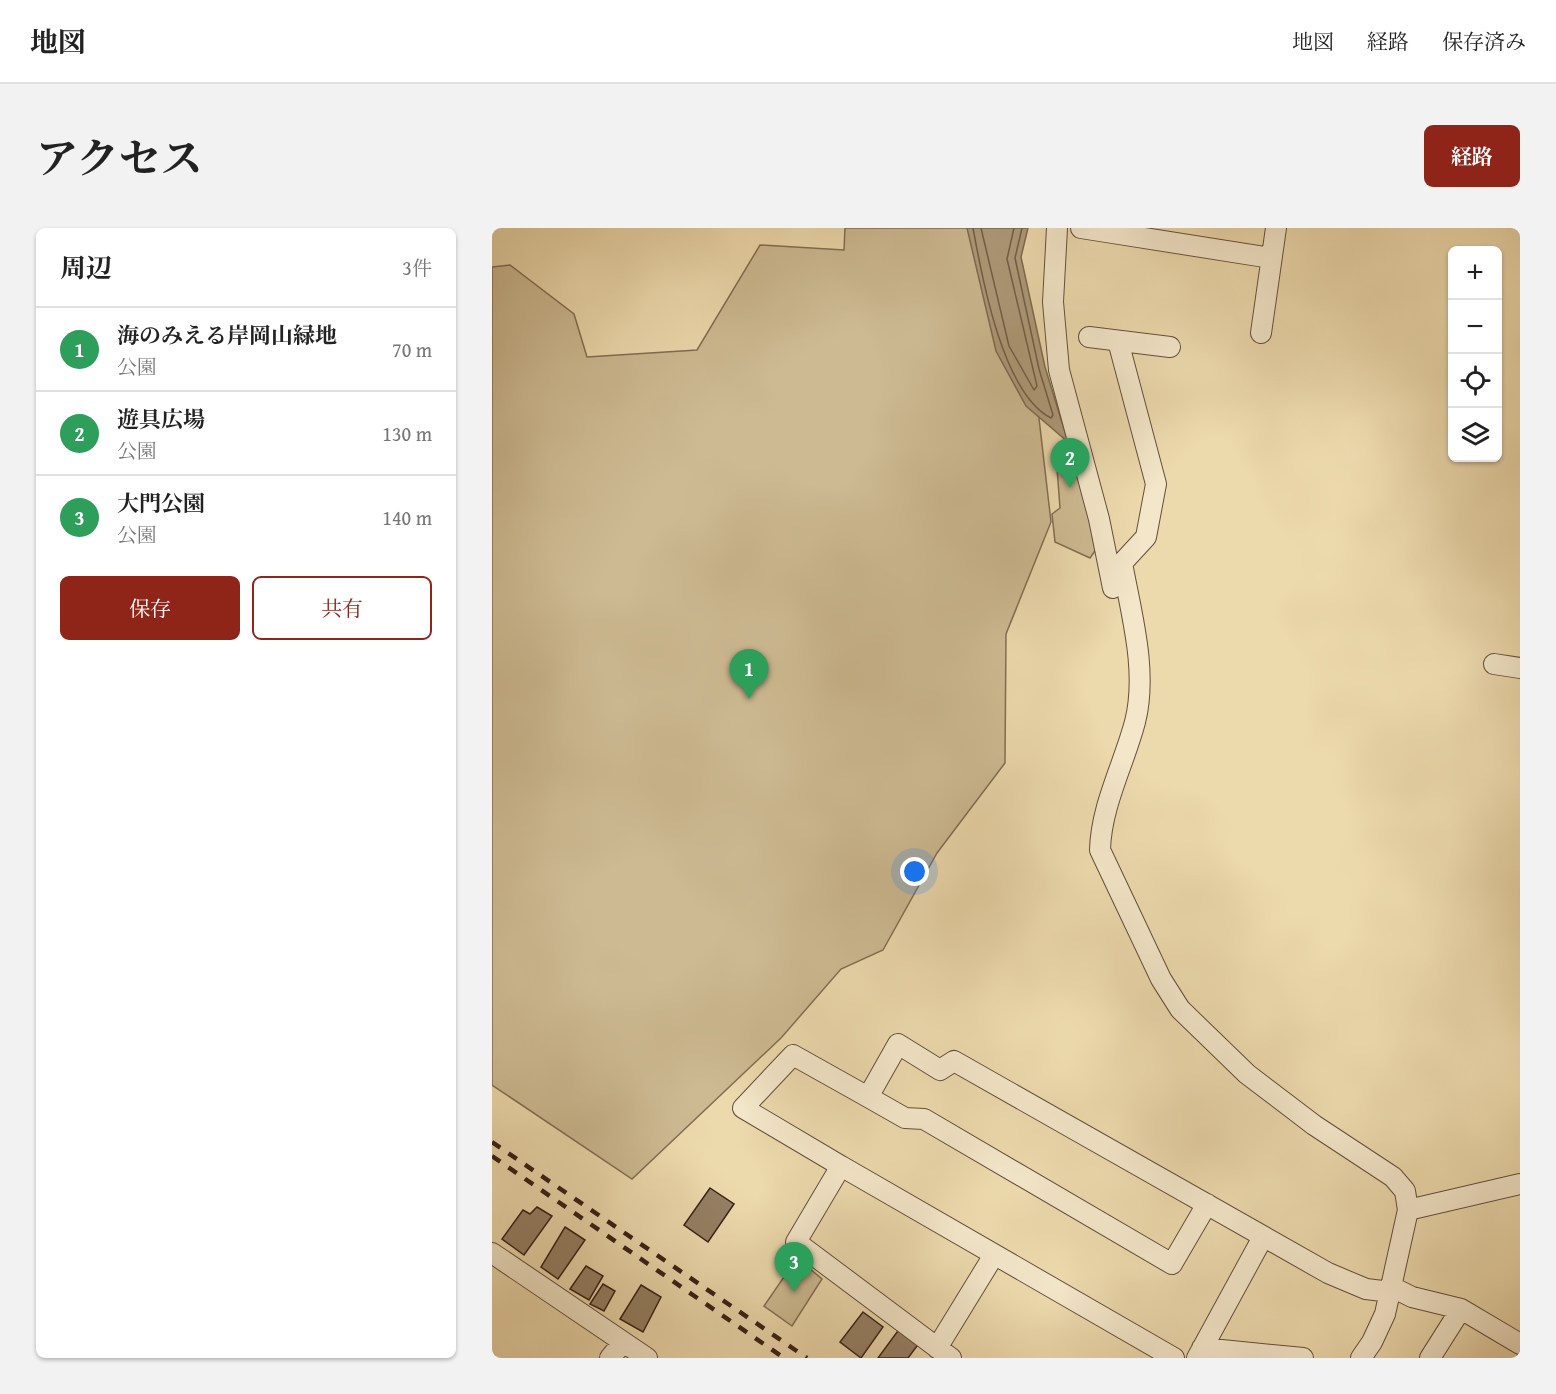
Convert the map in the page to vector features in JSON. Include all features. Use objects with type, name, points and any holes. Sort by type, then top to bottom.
[{"type":"street","points":[[1057,228],[1053,302],[1059,370],[1099,519],[1116,600],[1130,609]]},
{"type":"street","points":[[1081,228],[1271,258]]},
{"type":"street","points":[[1261,333],[1276,228]]},
{"type":"street","points":[[1089,337],[1170,347]]},
{"type":"street","points":[[1118,341],[1156,484],[1146,537],[1122,563],[1139,671],[1136,720],[1101,830],[1100,850],[1161,979],[1180,1009],[1216,1047],[1275,1096],[1393,1177],[1405,1191],[1408,1210],[1391,1289],[1377,1333],[1360,1358]]},
{"type":"street","points":[[1494,664],[1520,668]]},
{"type":"street","points":[[868,1097],[898,1044],[940,1070],[954,1061],[1328,1272],[1366,1289],[1391,1289],[1461,1309],[1520,1344]]},
{"type":"street","points":[[1170,1357],[743,1108],[793,1055],[905,1118],[924,1119],[1172,1264],[1207,1204]]},
{"type":"street","points":[[841,1166],[796,1242],[944,1353],[993,1254]]},
{"type":"street","points":[[1408,1210],[1520,1184]]},
{"type":"street","points":[[1263,1236],[1199,1353],[1303,1358]]},
{"type":"street","points":[[492,1253],[647,1358]]},
{"type":"street","points":[[1430,1358],[1461,1309]]},
{"type":"street","points":[[610,1358],[624,1342]]},
{"type":"shaded area","points":[[845,228],[1017,228],[1051,522],[1006,634],[1005,763],[937,853],[883,950],[841,969],[781,1038],[632,1179],[492,1085],[492,267],[510,265],[574,314],[587,357],[697,350],[760,245],[844,250]]},
{"type":"shaded area","points":[[1072,455],[1097,548],[1090,558],[1055,542],[1052,514],[1060,508],[1057,468]]},
{"type":"shaded area","points":[[797,1258],[822,1279],[792,1326],[764,1306]]},
{"type":"water","points":[[967,228],[1028,228],[1021,257],[1045,367],[1068,442],[1026,406],[996,351]]},
{"type":"building","points":[[710,1188],[734,1204],[708,1242],[684,1225]]},
{"type":"building","points":[[537,1207],[552,1216],[524,1255],[502,1239],[523,1210],[530,1214]]},
{"type":"building","points":[[565,1227],[585,1240],[558,1279],[541,1267]]},
{"type":"building","points":[[586,1266],[603,1276],[589,1300],[570,1289]]},
{"type":"building","points":[[603,1284],[615,1291],[604,1311],[590,1304]]},
{"type":"building","points":[[641,1285],[661,1297],[643,1332],[620,1319]]},
{"type":"building","points":[[863,1312],[883,1327],[861,1358],[840,1342]]},
{"type":"building","points":[[900,1328],[920,1342],[908,1358],[878,1358]]},
{"type":"railway","points":[[492,1142],[807,1358]]},
{"type":"railway","points":[[492,1156],[784,1358]]},
{"type":"place","name":"遊具広場","points":[[1070,488]]},
{"type":"place","name":"海のみえる岸岡山緑地","points":[[749,699]]},
{"type":"place","name":"大門公園","points":[[794,1292]]}]
